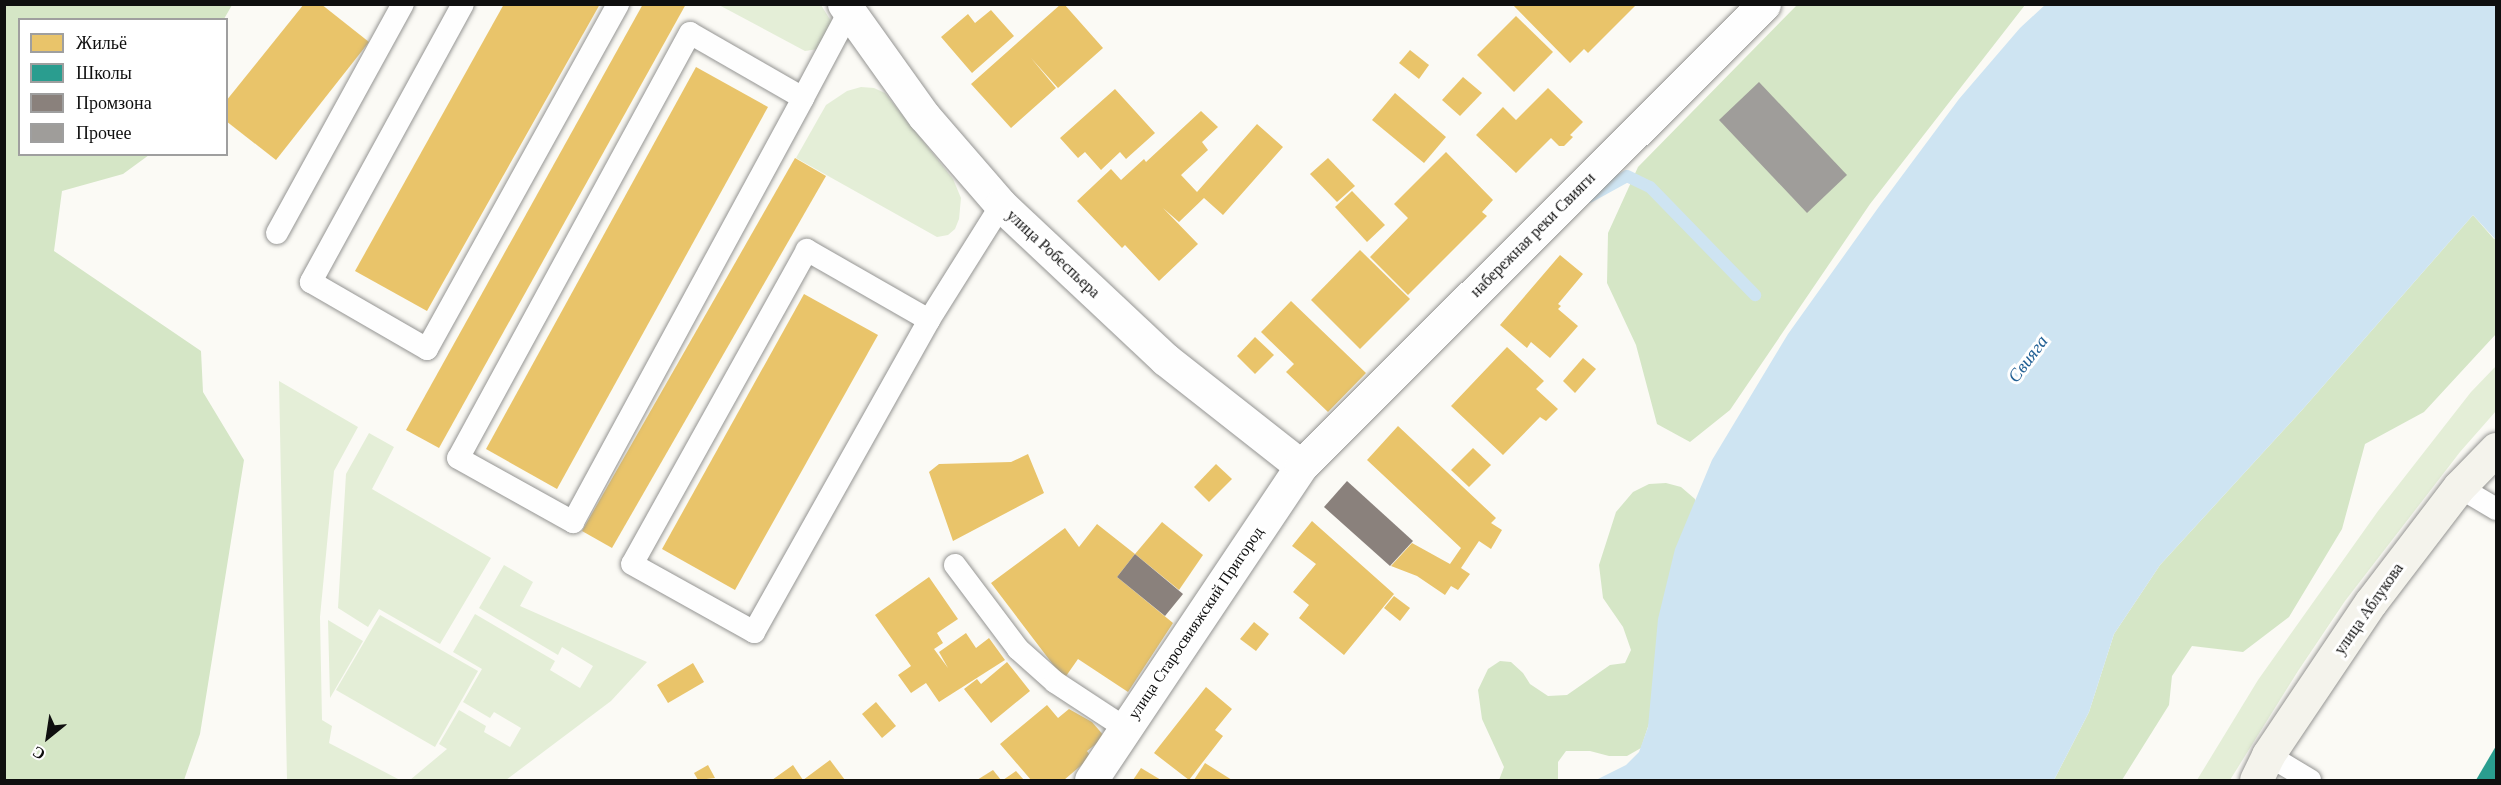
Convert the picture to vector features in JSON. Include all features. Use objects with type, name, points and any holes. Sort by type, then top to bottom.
[{"type":"street","name":"набережная реки Свияги","points":[[1301,466],[1764,4]]},
{"type":"street","name":"улица Робеспьера","points":[[847,8],[924,116],[1001,205],[1166,359],[1301,466]]},
{"type":"street","name":"улица Аблукова","points":[[2262,768],[2371,602],[2459,487],[2496,449]]},
{"type":"street","name":"улица Старосвияжский Пригород","points":[[1091,780],[1301,466]]},
{"type":"lane","points":[[277,233],[403,4]]},
{"type":"lane","points":[[463,4],[311,282],[427,349],[618,4]]},
{"type":"lane","points":[[804,98],[690,33],[458,458],[573,522],[804,98],[847,8]]},
{"type":"lane","points":[[929,320],[807,250],[632,564],[754,632],[929,320],[1001,205]]},
{"type":"lane","points":[[2459,487],[2496,509]]},
{"type":"lane","points":[[955,564],[1018,649],[1055,681],[1125,728]]},
{"type":"lane","points":[[2262,768],[2310,780]]},
{"type":"green space","points":[[5,4],[232,5],[225,18],[18,18],[18,156],[148,156],[123,174],[62,191],[54,251],[201,351],[203,392],[244,460],[200,734],[184,780],[5,780]]},
{"type":"green space","points":[[719,5],[821,5],[834,26],[818,49],[805,51]]},
{"type":"green space","points":[[1797,5],[2025,5],[1870,204],[1730,410],[1690,442],[1657,424],[1636,345],[1607,283],[1608,233],[1638,167]]},
{"type":"green space","points":[[861,87],[874,88],[885,93],[953,179],[961,198],[959,219],[955,229],[948,235],[937,237],[796,158],[826,105],[847,91]]},
{"type":"green space","points":[[2473,215],[2494,239],[2496,238],[2496,334],[2424,412],[2365,444],[2342,529],[2289,617],[2243,652],[2192,646],[2172,676],[2169,705],[2122,780],[2054,780],[2089,712],[2114,634],[2160,565],[2302,410]]},
{"type":"green space","points":[[2496,366],[2496,411],[2460,452],[2345,601],[2230,780],[2197,780],[2258,680],[2378,511],[2471,392]]},
{"type":"green space","points":[[279,381],[358,427],[334,471],[320,617],[322,720],[332,726],[329,743],[400,780],[287,780]]},
{"type":"green space","points":[[369,433],[394,447],[372,489],[491,558],[440,644],[379,609],[368,627],[338,608],[346,474]]},
{"type":"green space","points":[[1666,483],[1681,487],[1695,499],[1701,522],[1670,660],[1641,748],[1627,756],[1609,756],[1590,751],[1566,751],[1558,762],[1558,780],[1499,780],[1504,767],[1482,719],[1478,690],[1488,669],[1500,661],[1511,662],[1523,673],[1530,684],[1548,696],[1567,695],[1610,665],[1625,663],[1631,650],[1623,627],[1603,598],[1599,565],[1616,512],[1633,492],[1649,484]]},
{"type":"green space","points":[[504,565],[533,582],[520,606],[647,662],[611,701],[506,780],[410,780],[447,749],[439,744],[459,710],[486,726],[484,732],[510,747],[521,728],[494,712],[490,718],[463,702],[482,669],[453,652],[475,614],[555,661],[550,670],[580,688],[593,666],[562,647],[558,655],[479,608]]},
{"type":"green space","points":[[380,615],[478,671],[435,747],[336,690]]},
{"type":"green space","points":[[328,620],[363,641],[330,698]]},
{"type":"water","name":"Свияга","points":[[2046,4],[2496,5],[2496,238],[2473,215],[2302,410],[2160,565],[2114,634],[2089,712],[2054,780],[1596,780],[1626,765],[1639,752],[1648,727],[1658,619],[1675,549],[1712,460],[1788,334],[1878,208],[1959,99],[2020,28]]},
{"type":"building: Жильё","points":[[304,4],[321,4],[369,42],[276,160],[228,123],[228,99]]},
{"type":"building: Жильё","points":[[504,4],[600,4],[427,311],[355,271]]},
{"type":"building: Жильё","points":[[643,4],[686,4],[439,448],[406,430]]},
{"type":"building: Жильё","points":[[1061,4],[1064,4],[1103,48],[1058,88],[1031,58],[1056,88],[1011,128],[971,84]]},
{"type":"building: Жильё","points":[[1512,4],[1637,4],[1588,53],[1584,49],[1570,63]]},
{"type":"building: Жильё","points":[[991,10],[1014,36],[972,73],[941,37],[968,14],[975,23]]},
{"type":"building: Жильё","points":[[1516,16],[1553,52],[1514,92],[1477,55]]},
{"type":"building: Жильё","points":[[1410,50],[1429,65],[1419,79],[1399,63]]},
{"type":"building: Жильё","points":[[696,67],[768,107],[557,489],[486,449]]},
{"type":"building: Жильё","points":[[1463,77],[1482,93],[1460,116],[1442,100]]},
{"type":"building: Жильё","points":[[1548,88],[1583,122],[1570,135],[1573,137],[1564,146],[1559,146],[1551,138],[1516,173],[1476,135],[1503,107],[1516,120]]},
{"type":"building: Жильё","points":[[1115,89],[1155,133],[1126,159],[1120,152],[1101,170],[1085,152],[1078,158],[1060,138]]},
{"type":"building: Жильё","points":[[1395,93],[1446,137],[1424,163],[1372,120]]},
{"type":"building: Жильё","points":[[1201,111],[1218,127],[1202,142],[1208,150],[1181,175],[1197,192],[1257,124],[1283,147],[1223,215],[1204,198],[1179,222],[1163,208],[1198,244],[1159,281],[1125,245],[1122,248],[1077,201],[1111,169],[1121,180],[1144,159],[1146,162]]},
{"type":"building: Жильё","points":[[1446,152],[1493,200],[1482,212],[1487,216],[1408,295],[1370,257],[1408,218],[1394,204]]},
{"type":"building: Жильё","points":[[795,158],[826,176],[612,548],[582,531]]},
{"type":"building: Жильё","points":[[1328,158],[1355,186],[1337,202],[1310,174]]},
{"type":"building: Жильё","points":[[1352,191],[1385,225],[1367,242],[1335,207]]},
{"type":"building: Жильё","points":[[1360,250],[1410,299],[1360,349],[1311,300]]},
{"type":"building: Жильё","points":[[1560,255],[1583,274],[1558,304],[1561,306],[1558,309],[1578,326],[1550,358],[1531,342],[1527,348],[1500,325]]},
{"type":"building: Жильё","points":[[804,294],[878,335],[735,590],[662,549]]},
{"type":"building: Жильё","points":[[1291,301],[1366,373],[1328,412],[1286,372],[1294,364],[1261,332]]},
{"type":"building: Жильё","points":[[1255,337],[1274,355],[1255,374],[1237,356]]},
{"type":"building: Жильё","points":[[1507,347],[1544,381],[1536,389],[1558,409],[1546,421],[1540,417],[1503,455],[1451,406]]},
{"type":"building: Жильё","points":[[1583,358],[1596,369],[1575,393],[1563,381]]},
{"type":"building: Жильё","points":[[1398,426],[1496,518],[1491,523],[1502,530],[1491,549],[1479,541],[1461,568],[1470,574],[1458,590],[1451,586],[1445,595],[1417,576],[1391,566],[1412,543],[1450,564],[1461,548],[1367,460]]},
{"type":"building: Жильё","points":[[1473,448],[1491,465],[1469,487],[1451,470]]},
{"type":"building: Жильё","points":[[1028,454],[1044,493],[953,541],[929,472],[939,464],[1011,462]]},
{"type":"building: Жильё","points":[[1216,464],[1232,479],[1209,502],[1194,487]]},
{"type":"building: Жильё","points":[[1312,521],[1394,594],[1344,655],[1299,618],[1309,605],[1293,592],[1316,564],[1292,546]]},
{"type":"building: Жильё","points":[[1162,522],[1203,555],[1179,590],[1135,554]]},
{"type":"building: Жильё","points":[[1097,524],[1135,554],[1117,577],[1173,623],[1128,692],[1078,659],[1064,679],[991,583],[1065,528],[1079,547]]},
{"type":"building: Жильё","points":[[929,577],[958,619],[937,633],[943,643],[934,649],[948,668],[939,652],[966,633],[976,648],[989,638],[1005,660],[939,702],[926,683],[911,693],[898,675],[911,666],[875,615]]},
{"type":"building: Жильё","points":[[1394,596],[1410,608],[1400,621],[1384,608]]},
{"type":"building: Жильё","points":[[1254,622],[1269,634],[1256,651],[1240,639]]},
{"type":"building: Жильё","points":[[1007,662],[1030,691],[991,723],[964,689],[977,679],[981,684]]},
{"type":"building: Жильё","points":[[693,663],[704,682],[668,703],[657,685]]},
{"type":"building: Жильё","points":[[1206,687],[1232,709],[1215,730],[1223,736],[1189,780],[1154,753]]},
{"type":"building: Жильё","points":[[876,702],[896,726],[882,738],[862,714]]},
{"type":"building: Жильё","points":[[1047,705],[1058,718],[1069,709],[1092,722],[1105,737],[1087,751],[1091,757],[1064,780],[1031,780],[1000,744]]},
{"type":"building: Жильё","points":[[830,760],[845,780],[803,780]]},
{"type":"building: Жильё","points":[[1205,763],[1232,780],[1194,780]]},
{"type":"building: Жильё","points":[[708,765],[715,778],[698,780],[694,773]]},
{"type":"building: Жильё","points":[[793,765],[803,780],[772,780]]},
{"type":"building: Жильё","points":[[1141,768],[1161,780],[1133,780]]},
{"type":"building: Жильё","points":[[993,770],[1001,780],[977,780]]},
{"type":"building: Жильё","points":[[1016,771],[1024,780],[1003,780]]},
{"type":"building: Школы","points":[[2496,746],[2496,780],[2476,780]]},
{"type":"building: Промзона","points":[[1347,481],[1413,541],[1390,566],[1324,507]]},
{"type":"building: Промзона","points":[[1135,554],[1183,594],[1165,616],[1117,577]]},
{"type":"building: Прочее","points":[[1759,82],[1847,175],[1807,213],[1719,120]]},
{"type":"waterway","points":[[1589,197],[1627,176],[1650,187],[1755,295]]}]
